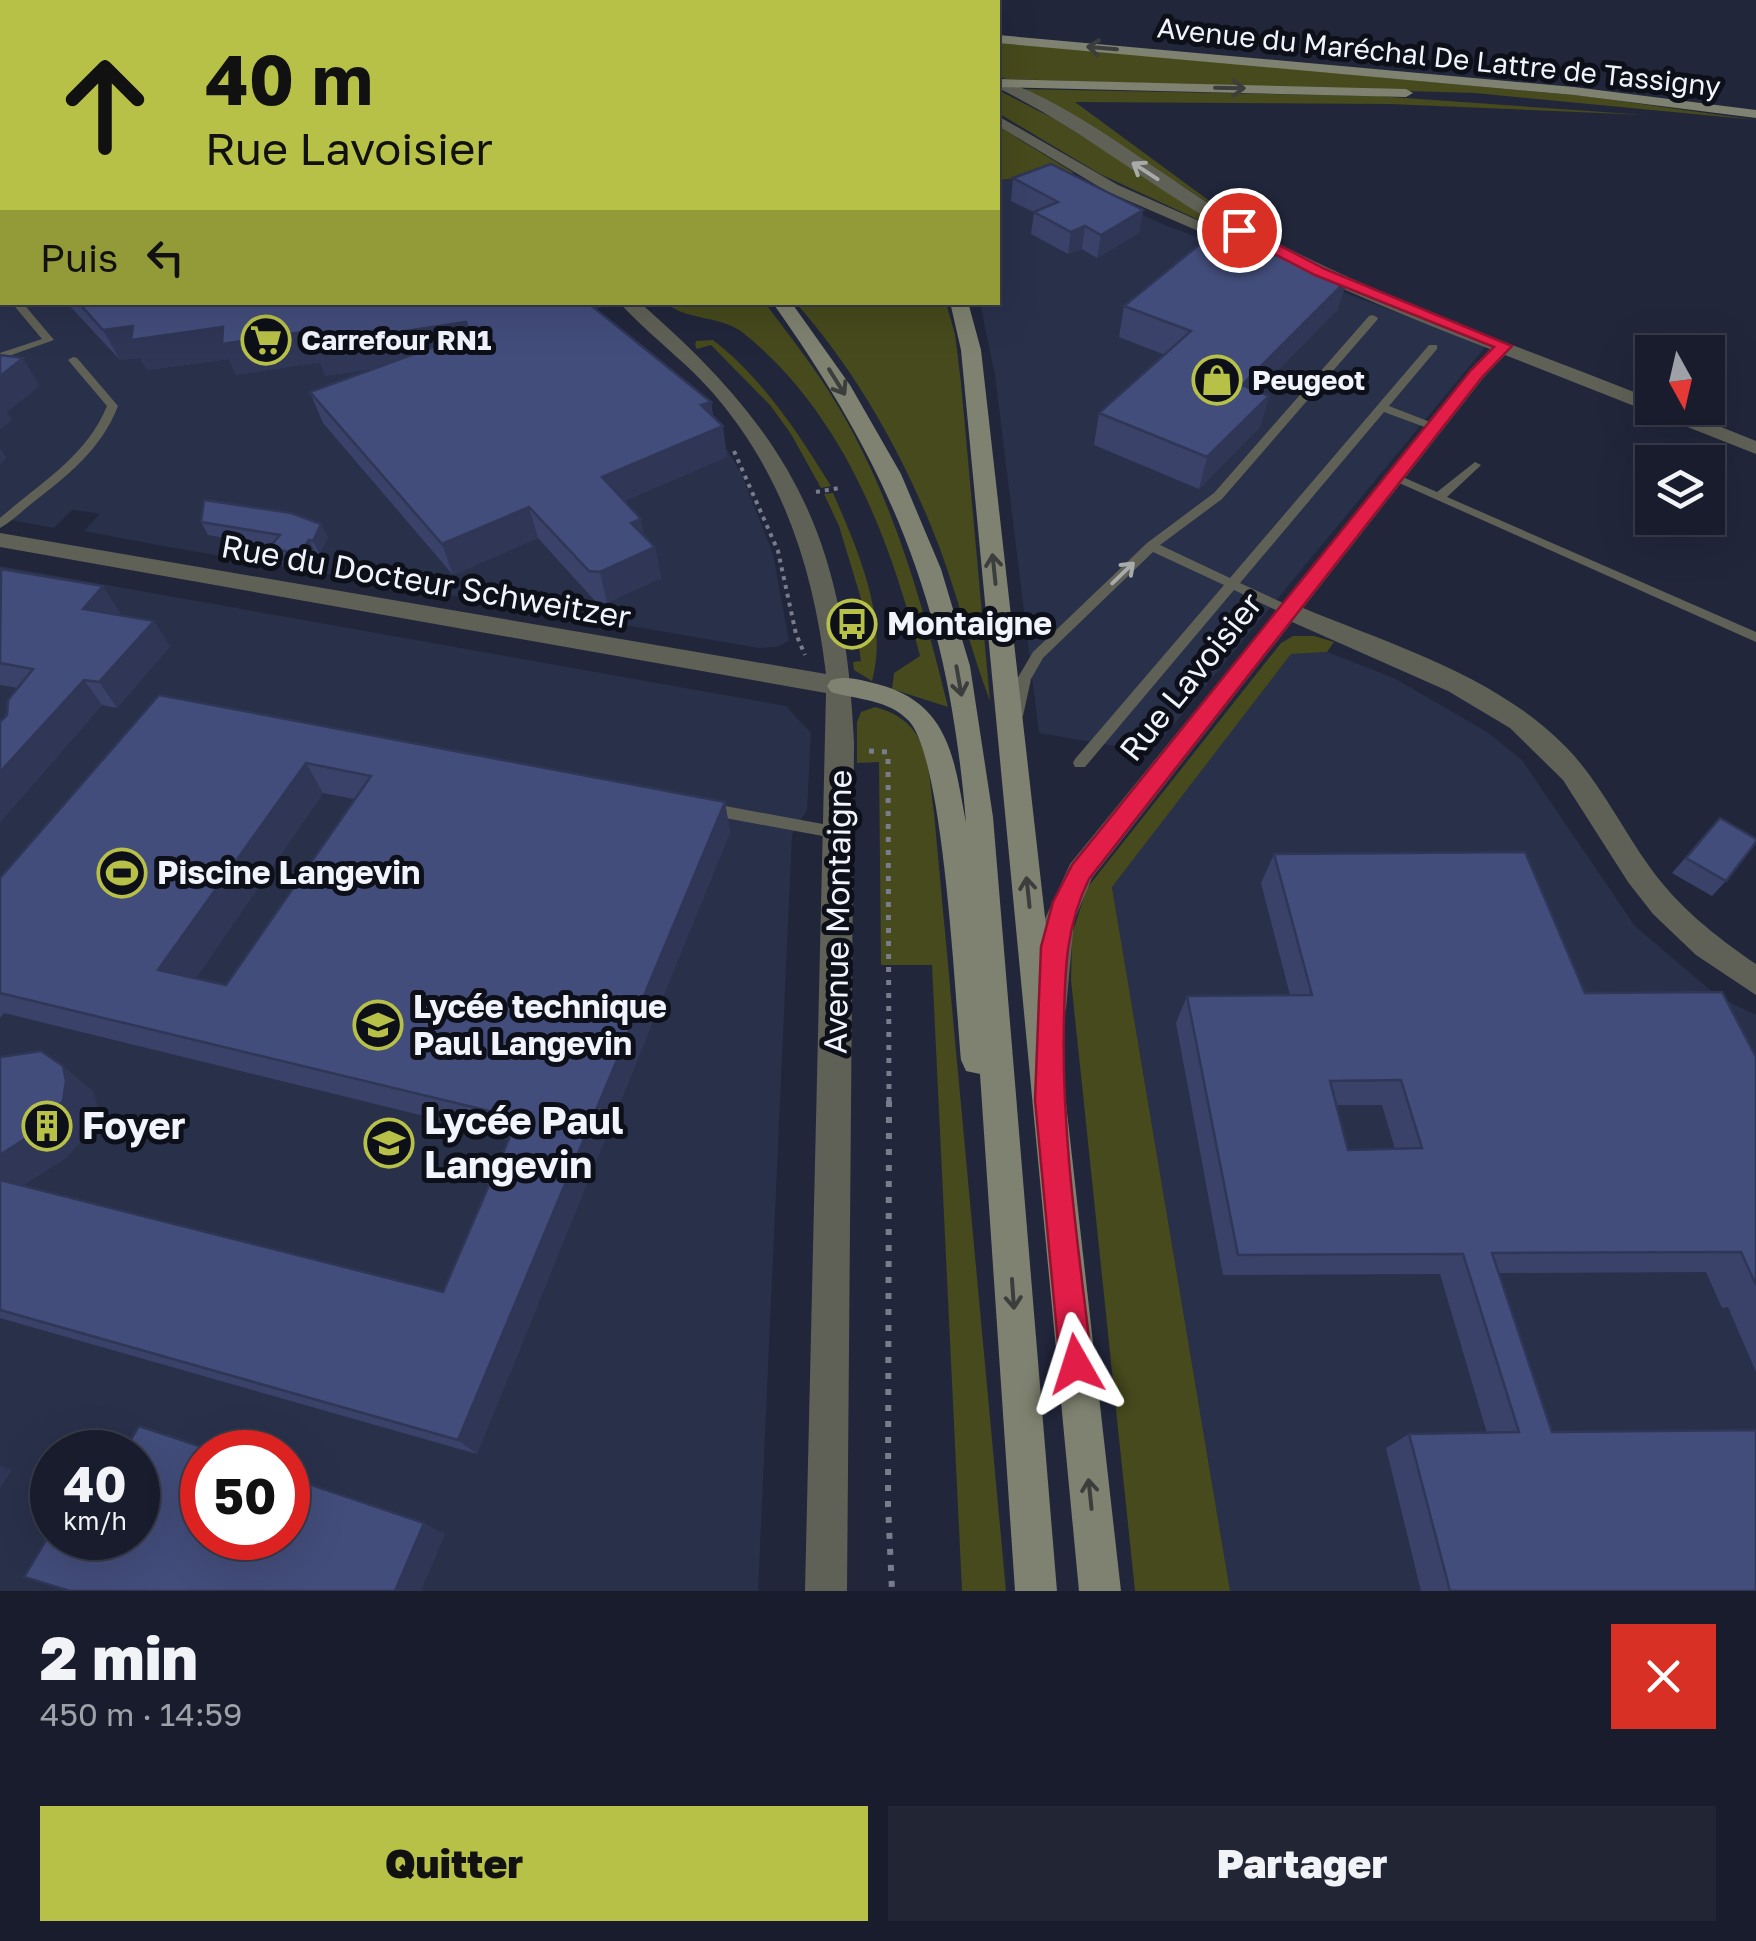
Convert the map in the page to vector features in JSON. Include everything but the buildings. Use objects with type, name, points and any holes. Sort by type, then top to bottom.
[{"type":"main road","name":"Avenue du Maréchal De Lattre de Tassigny","points":[[1000,39],[1585,92],[1756,114]]},
{"type":"main road","name":"Avenue du Maréchal De Lattre de Tassigny","points":[[1000,83],[1460,96],[1756,124]]},
{"type":"main road","points":[[783,305],[829,368],[888,472],[926,565],[957,666],[976,812],[1036,1591]]},
{"type":"main road","points":[[961,305],[973,369],[1100,1591]]},
{"type":"main road","points":[[840,686],[905,703],[924,721],[936,741],[951,832],[981,1087],[1005,1196]]},
{"type":"street","points":[[1000,84],[1049,108],[1239,230],[1320,272]]},
{"type":"street","points":[[1000,121],[1140,201],[1635,399]]},
{"type":"street","name":"Avenue Montaigne","points":[[631,305],[707,370],[752,424],[772,458],[795,502],[818,566],[840,686],[826,1591]]},
{"type":"street","name":"Rue Lavoisier","points":[[1048,1100],[1053,947],[1072,886],[1434,427],[1504,346]]},
{"type":"street","points":[[1699,425],[1756,448]]},
{"type":"street","name":"Rue du Docteur Schweitzer","points":[[0,540],[840,686]]},
{"type":"street","points":[[1289,611],[1479,696],[1513,716],[1565,762],[1640,876],[1676,920],[1756,981]]},
{"type":"lane","points":[[0,356],[48,340],[19,305]]},
{"type":"lane","points":[[1012,734],[1024,680],[1038,654],[1151,546],[1218,496],[1374,318]]},
{"type":"lane","points":[[1080,764],[1433,348]]},
{"type":"lane","points":[[0,524],[92,446],[107,426],[112,406],[73,360]]},
{"type":"lane","points":[[1382,407],[1434,427]]},
{"type":"lane","points":[[1439,497],[1475,466]]},
{"type":"lane","points":[[1394,478],[1756,637]]},
{"type":"lane","points":[[1151,546],[1289,611]]},
{"type":"lane","points":[[684,804],[840,833]]},
{"type":"shaded area","points":[[1059,175],[1162,224],[1486,346],[1151,752],[1039,733],[995,375],[980,305],[1000,305],[1000,180]]},
{"type":"shaded area","points":[[0,305],[607,305],[597,309],[674,379],[720,438],[741,473],[773,554],[789,641],[777,647],[759,648],[163,546],[84,531],[100,514],[90,512],[72,510],[54,528],[0,518]]},
{"type":"shaded area","name":"Lycée Paul Langevin","points":[[0,566],[786,706],[811,733],[807,810],[792,834],[758,1591],[0,1591]]},
{"type":"shaded area","points":[[1327,652],[1394,678],[1487,732],[1522,760],[1635,926],[1717,996],[1756,1015],[1756,1591],[1230,1591],[1112,886],[1291,654]]},
{"type":"green space","points":[[1000,42],[1584,96],[1756,120],[1475,93],[1000,77]]},
{"type":"green space","points":[[1020,89],[1377,96],[1646,115],[1389,104],[1075,102],[1234,219],[1068,114]]},
{"type":"green space","points":[[1000,91],[1058,121],[1222,226],[1216,228],[1100,174],[1000,114]]},
{"type":"green space","points":[[1000,127],[1074,173],[1000,180]]},
{"type":"green space","points":[[668,305],[766,305],[813,368],[850,427],[886,504],[915,584],[948,707],[892,689],[894,673],[920,656],[908,611],[857,479],[808,399],[742,332]]},
{"type":"green space","points":[[798,305],[947,305],[955,334],[961,383],[990,701],[940,548],[918,496],[873,408]]},
{"type":"green space","points":[[713,340],[764,389],[831,486],[821,488],[770,405],[711,345],[697,349],[695,345],[696,341]]},
{"type":"green space","points":[[833,493],[868,584],[876,633],[872,681],[854,670],[853,662],[861,661],[853,604],[862,602],[839,526],[824,494]]},
{"type":"green space","points":[[1293,636],[1314,636],[1334,642],[1327,652],[1291,654],[1112,887],[1230,1591],[1135,1591],[1071,980],[1072,934],[1087,888],[1281,643]]},
{"type":"green space","points":[[875,707],[907,723],[916,734],[930,778],[1006,1591],[962,1591],[932,965],[881,965],[879,762],[857,763],[857,722],[861,712]]},
{"type":"place","name":"Carrefour RN1","points":[[266,340]]},
{"type":"place","name":"Peugeot","points":[[1217,380]]},
{"type":"place","name":"Montaigne","points":[[852,624]]},
{"type":"place","name":"Piscine Langevin","points":[[122,873]]},
{"type":"place","name":"Lycée technique Paul Langevin","points":[[378,1025]]},
{"type":"place","name":"Foyer","points":[[47,1126]]},
{"type":"place","name":"Lycée Paul Langevin","points":[[389,1143]]},
{"type":"route","points":[[1076,1364],[1048,1100],[1053,947],[1065,902],[1080,872],[1477,373],[1504,346],[1320,272],[1239,230]]}]
